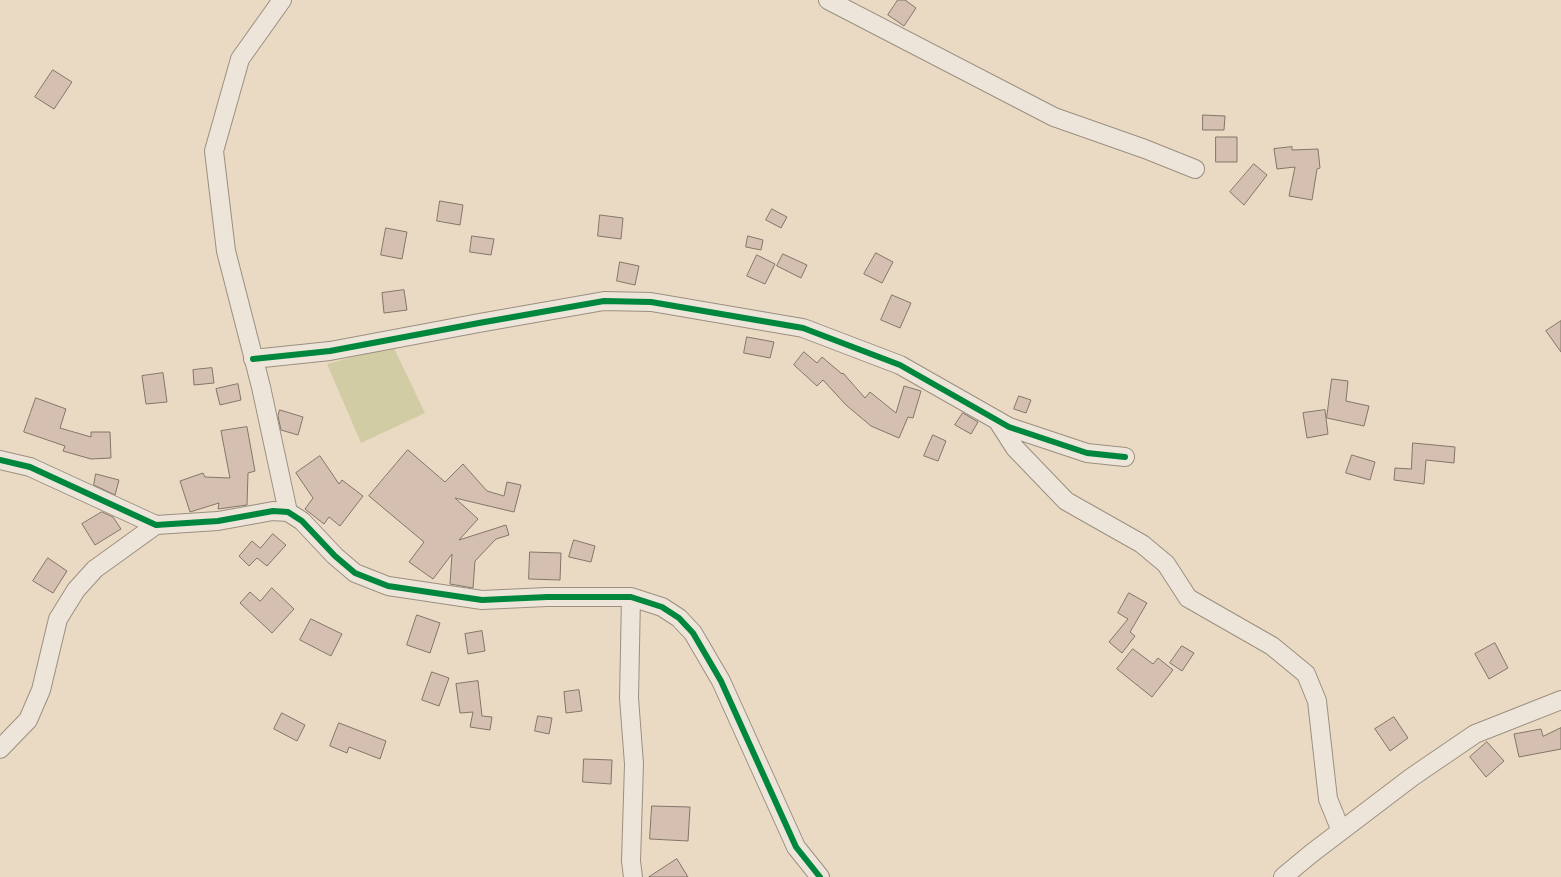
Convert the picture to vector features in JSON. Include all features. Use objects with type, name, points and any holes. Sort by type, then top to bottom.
[{"type":"street","points":[[282,0],[240,60],[214,151],[226,251],[261,387],[288,512]]},
{"type":"street","points":[[828,0],[1054,117],[1195,169]]},
{"type":"street","points":[[253,360],[330,351],[604,301],[651,302],[803,328],[900,366],[1009,427],[1087,453],[1125,457]]},
{"type":"street","points":[[996,420],[1015,448],[1066,501],[1142,544],[1166,564],[1188,598],[1230,620],[1272,646],[1306,674],[1317,701],[1328,799],[1341,831]]},
{"type":"street","points":[[0,460],[30,467],[156,525],[218,521],[273,511],[288,512],[302,521],[335,556],[355,573],[388,586],[482,600],[547,597],[631,597],[662,607],[680,618],[693,633],[721,681],[796,847],[820,877]]},
{"type":"street","points":[[0,749],[28,720],[41,690],[58,619],[76,590],[94,569],[156,525]]},
{"type":"street","points":[[631,597],[629,698],[634,764],[631,861],[633,877]]},
{"type":"street","points":[[1283,877],[1412,777],[1475,734],[1561,700]]},
{"type":"shaded area","points":[[393,346],[425,413],[361,443],[327,364]]},
{"type":"building","points":[[898,0],[905,0],[916,8],[904,26],[888,15]]},
{"type":"building","points":[[53,70],[72,82],[54,109],[35,97]]},
{"type":"building","points":[[1203,115],[1225,116],[1224,130],[1203,130]]},
{"type":"building","points":[[1216,137],[1237,137],[1237,162],[1216,162]]},
{"type":"building","points":[[1292,147],[1292,150],[1318,149],[1320,168],[1317,169],[1312,200],[1289,196],[1295,167],[1277,169],[1274,149]]},
{"type":"building","points":[[1254,164],[1267,175],[1244,205],[1230,192]]},
{"type":"building","points":[[440,201],[463,205],[460,225],[437,221]]},
{"type":"building","points":[[772,209],[787,217],[781,228],[766,220]]},
{"type":"building","points":[[600,215],[623,218],[621,239],[598,236]]},
{"type":"building","points":[[386,228],[407,232],[402,259],[381,255]]},
{"type":"building","points":[[472,236],[494,239],[491,255],[470,252]]},
{"type":"building","points":[[748,236],[763,240],[761,250],[746,247]]},
{"type":"building","points":[[876,253],[893,262],[882,283],[864,274]]},
{"type":"building","points":[[783,254],[807,265],[801,278],[777,266]]},
{"type":"building","points":[[757,255],[775,264],[765,284],[747,276]]},
{"type":"building","points":[[620,262],[639,266],[635,285],[617,281]]},
{"type":"building","points":[[404,290],[407,310],[384,313],[382,293]]},
{"type":"building","points":[[892,295],[911,303],[900,328],[881,320]]},
{"type":"building","points":[[1561,321],[1561,352],[1546,331]]},
{"type":"building","points":[[747,337],[774,342],[770,358],[744,353]]},
{"type":"building","points":[[804,352],[817,363],[822,357],[843,373],[865,398],[870,392],[896,413],[904,386],[921,391],[913,418],[908,417],[899,438],[871,426],[846,405],[823,380],[817,386],[794,365]]},
{"type":"building","points":[[212,368],[214,383],[194,385],[193,370]]},
{"type":"building","points":[[163,373],[167,402],[146,404],[142,376]]},
{"type":"building","points":[[1332,379],[1348,381],[1346,401],[1369,406],[1364,426],[1327,418]]},
{"type":"building","points":[[238,384],[241,400],[220,405],[216,389]]},
{"type":"building","points":[[1019,396],[1031,400],[1026,413],[1014,409]]},
{"type":"building","points":[[36,398],[66,409],[60,428],[91,437],[91,432],[110,432],[111,458],[91,459],[63,451],[65,446],[24,432]]},
{"type":"building","points":[[280,410],[303,417],[298,435],[281,430],[278,416]]},
{"type":"building","points":[[1325,410],[1328,434],[1307,438],[1303,413]]},
{"type":"building","points":[[963,413],[978,422],[971,434],[955,425]]},
{"type":"building","points":[[247,427],[255,471],[248,473],[247,505],[218,509],[219,503],[190,512],[180,481],[203,473],[205,477],[230,478],[221,431]]},
{"type":"building","points":[[933,435],[946,441],[938,461],[924,456]]},
{"type":"building","points":[[1413,443],[1455,447],[1454,463],[1426,460],[1424,484],[1394,480],[1395,468],[1411,469]]},
{"type":"building","points":[[408,450],[445,482],[463,464],[487,491],[504,496],[507,482],[521,485],[514,512],[455,498],[478,519],[459,540],[506,525],[509,535],[496,539],[475,561],[473,588],[450,584],[452,554],[433,579],[409,562],[424,542],[369,496]]},
{"type":"building","points":[[1352,455],[1375,462],[1370,480],[1346,473]]},
{"type":"building","points":[[320,456],[339,484],[342,480],[363,496],[340,526],[329,517],[324,524],[305,509],[313,498],[296,473]]},
{"type":"building","points":[[96,474],[119,480],[115,495],[94,485]]},
{"type":"building","points":[[102,512],[113,517],[121,529],[95,545],[82,524]]},
{"type":"building","points":[[273,534],[286,545],[267,566],[257,558],[249,566],[239,556],[252,541],[260,548]]},
{"type":"building","points":[[574,540],[595,546],[591,562],[569,557]]},
{"type":"building","points":[[530,552],[561,553],[560,580],[529,579]]},
{"type":"building","points":[[48,558],[67,571],[53,593],[33,581]]},
{"type":"building","points":[[272,588],[294,609],[272,633],[240,603],[250,592],[260,601]]},
{"type":"building","points":[[1129,593],[1147,603],[1130,632],[1135,636],[1122,653],[1109,642],[1128,619],[1118,613]]},
{"type":"building","points":[[417,615],[440,623],[430,653],[407,645]]},
{"type":"building","points":[[311,619],[342,634],[331,656],[300,640]]},
{"type":"building","points":[[482,631],[485,651],[468,654],[465,634]]},
{"type":"building","points":[[1495,643],[1508,668],[1489,679],[1475,654]]},
{"type":"building","points":[[1182,646],[1194,653],[1182,671],[1170,663]]},
{"type":"building","points":[[1133,649],[1153,664],[1158,658],[1173,670],[1152,697],[1117,669]]},
{"type":"building","points":[[432,672],[449,678],[439,706],[422,700]]},
{"type":"building","points":[[478,681],[482,716],[492,717],[490,730],[470,727],[473,712],[460,713],[456,684]]},
{"type":"building","points":[[579,690],[582,711],[566,713],[564,692]]},
{"type":"building","points":[[282,713],[305,725],[297,741],[274,729]]},
{"type":"building","points":[[538,716],[552,718],[549,734],[535,731]]},
{"type":"building","points":[[1394,717],[1408,738],[1390,751],[1375,729]]},
{"type":"building","points":[[339,723],[386,741],[380,759],[349,747],[347,753],[330,746]]},
{"type":"building","points":[[1561,728],[1561,749],[1519,757],[1514,734],[1541,729],[1543,736]]},
{"type":"building","points":[[1487,742],[1504,761],[1486,777],[1470,757]]},
{"type":"building","points":[[584,759],[612,760],[611,784],[583,782]]},
{"type":"building","points":[[652,806],[690,807],[688,841],[650,839]]},
{"type":"building","points":[[677,859],[688,877],[649,877]]},
{"type":"cycle path","points":[[253,359],[330,351],[604,301],[651,302],[803,328],[900,365],[1009,427],[1087,453],[1125,457]]},
{"type":"cycle path","points":[[0,460],[30,467],[156,525],[218,521],[273,511],[288,512],[302,521],[335,556],[355,573],[388,586],[482,600],[547,597],[631,597],[662,607],[679,618],[693,633],[721,681],[796,847],[820,877]]}]
